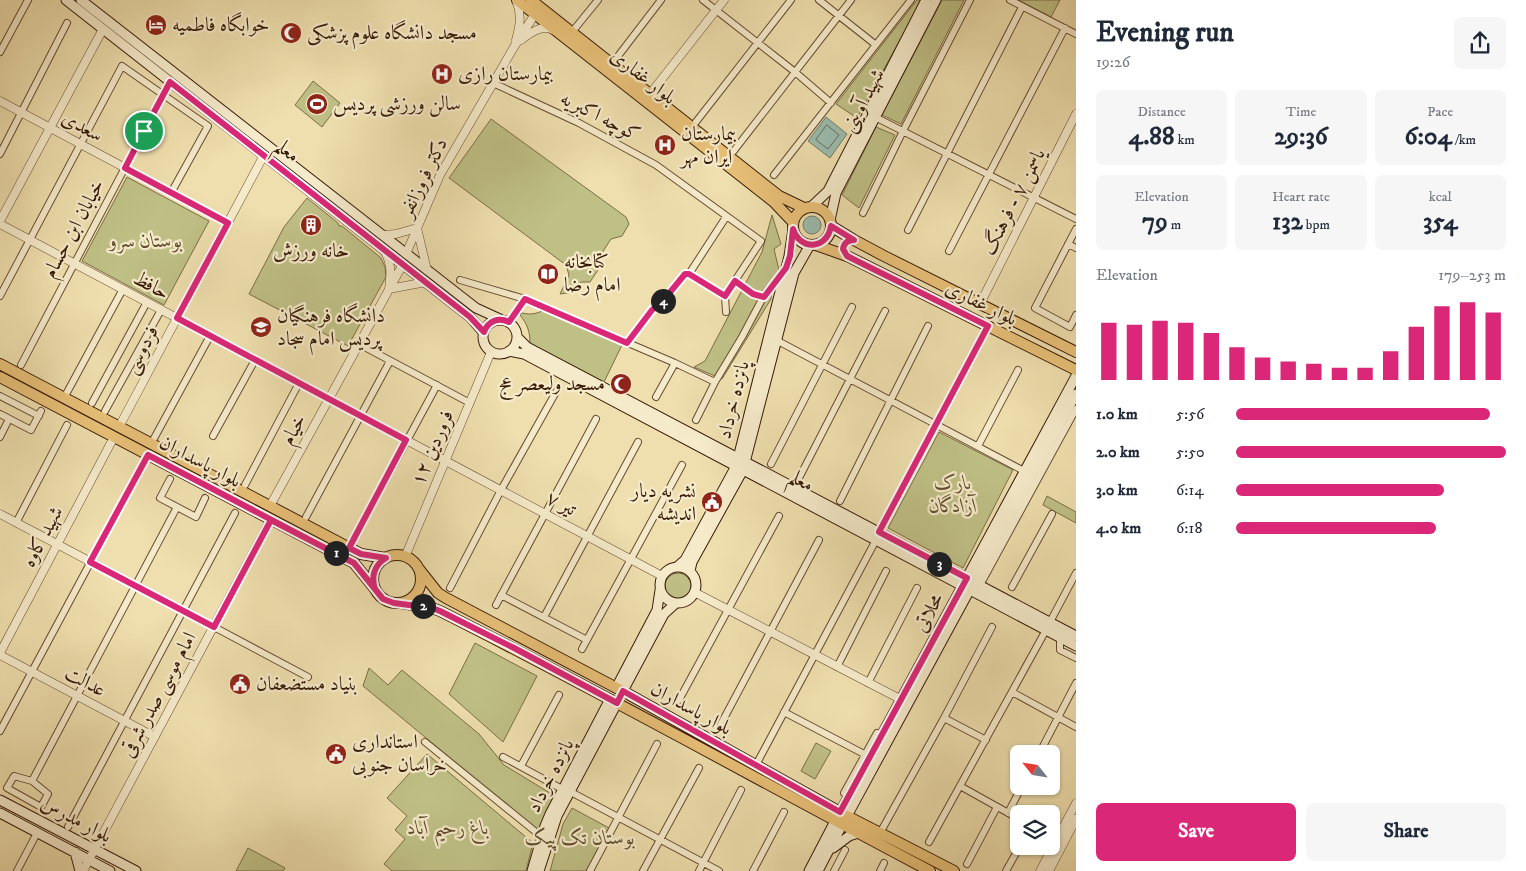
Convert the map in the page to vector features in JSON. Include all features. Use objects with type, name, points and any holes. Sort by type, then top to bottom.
[{"type":"main road","name":"معلم","points":[[66,0],[426,282],[470,317],[484,332]]},
{"type":"main road","name":"معلم","points":[[81,0],[476,308],[504,321]]},
{"type":"main road","name":"بلوار غفاری","points":[[516,0],[774,202],[793,225]]},
{"type":"main road","name":"بلوار غفاری","points":[[531,0],[778,196],[808,207]]},
{"type":"main road","name":"شهید آوینی","points":[[808,207],[828,190],[926,0]]},
{"type":"main road","name":"شهید آوینی","points":[[830,223],[836,193],[936,0]]},
{"type":"main road","points":[[808,207],[817,207],[823,210],[830,223],[830,231],[825,240],[813,245],[798,240],[793,225],[795,216],[808,207]]},
{"type":"main road","name":"بلوار غفاری","points":[[830,223],[854,240],[1076,352]]},
{"type":"main road","name":"پانزده خرداد","points":[[677,566],[685,560],[741,464],[790,256],[793,225]]},
{"type":"main road","points":[[847,256],[843,249],[844,244],[854,240]]},
{"type":"main road","name":"بلوار غفاری","points":[[813,245],[847,256],[1076,370]]},
{"type":"main road","name":"پانزده خرداد","points":[[690,571],[692,562],[741,464],[794,273],[813,245]]},
{"type":"main road","points":[[493,321],[504,321],[515,330],[517,336],[515,343],[509,350],[500,354],[491,352],[484,343],[482,337],[484,332],[488,324],[493,321]]},
{"type":"main road","name":"معلم","points":[[517,336],[527,347],[741,464],[1048,626],[1076,636]]},
{"type":"main road","name":"معلم","points":[[509,350],[524,354],[741,464]]},
{"type":"main road","name":"بلوار پاسداران","points":[[0,364],[349,548],[361,554],[386,558]]},
{"type":"main road","name":"محلاتی","points":[[818,871],[829,851],[841,819],[902,700],[972,586],[1024,471],[1076,376]]},
{"type":"main road","name":"بلوار پاسداران","points":[[0,377],[354,563],[375,589]]},
{"type":"main road","name":"محلاتی","points":[[809,871],[841,819],[1058,435],[1069,414],[1076,394]]},
{"type":"main road","points":[[393,556],[405,557],[411,560],[419,569],[420,588],[412,598],[401,603],[394,603],[383,599],[373,583],[374,571],[377,565],[386,558],[393,556]]},
{"type":"main road","points":[[614,701],[657,610],[662,576],[668,569],[677,566],[682,567],[690,571],[696,584],[694,592],[684,602],[676,603],[666,599],[660,590]]},
{"type":"main road","name":"بلوار پاسداران","points":[[419,569],[438,593],[446,598],[619,689],[756,765],[841,819],[858,833],[930,871]]},
{"type":"main road","name":"بلوار پاسداران","points":[[401,603],[440,611],[841,819],[880,833],[954,871]]},
{"type":"main road","points":[[619,689],[664,614],[676,603]]},
{"type":"main road","name":"معلم","points":[[1048,626],[1060,637],[1076,646]]},
{"type":"main road","name":"پانزده خرداد","points":[[532,871],[550,814],[566,790],[614,701]]},
{"type":"main road","name":"پانزده خرداد","points":[[540,871],[566,790]]},
{"type":"main road","name":"بلوار مدرس","points":[[0,800],[136,871]]},
{"type":"main road","name":"بلوار مدرس","points":[[0,813],[110,871]]},
{"type":"main road","points":[[829,851],[844,839],[858,833]]},
{"type":"main road","points":[[75,852],[82,871]]},
{"type":"street","points":[[0,52],[28,0]]},
{"type":"street","points":[[514,47],[520,18],[520,10],[516,0]]},
{"type":"street","points":[[572,32],[598,0]]},
{"type":"street","points":[[612,64],[661,0]]},
{"type":"street","points":[[703,0],[795,72],[831,103]]},
{"type":"street","points":[[650,94],[724,0]]},
{"type":"street","points":[[692,127],[791,0]]},
{"type":"street","points":[[819,0],[876,45]]},
{"type":"street","points":[[729,157],[851,0]]},
{"type":"street","points":[[774,175],[911,0]]},
{"type":"street","points":[[863,213],[902,131],[970,0]]},
{"type":"street","points":[[1010,0],[1076,34]]},
{"type":"street","points":[[908,230],[1022,7]]},
{"type":"street","name":"دکتر فروزانفر","points":[[406,254],[440,175],[535,14]]},
{"type":"street","points":[[0,154],[67,23]]},
{"type":"street","points":[[514,47],[532,32],[549,28],[556,31]]},
{"type":"street","points":[[949,251],[1064,28]]},
{"type":"street","points":[[0,222],[103,29]]},
{"type":"street","points":[[2,293],[122,66],[208,126],[171,193]]},
{"type":"street","name":"خیابان ابن حسام","points":[[21,365],[170,82]]},
{"type":"street","name":"کوچه اکبریه","points":[[493,84],[579,123],[656,165],[761,241],[735,281]]},
{"type":"street","name":"سعدی","points":[[0,101],[228,223]]},
{"type":"street","name":"یاسمن ۷ - فرهنگ","points":[[980,304],[1034,198],[1073,127],[1076,114]]},
{"type":"street","points":[[875,117],[1076,219]]},
{"type":"street","name":"فردوسی","points":[[120,427],[264,155]]},
{"type":"street","points":[[689,274],[726,217]]},
{"type":"street","name":"حافظ","points":[[0,222],[29,240],[446,461]]},
{"type":"street","points":[[383,235],[396,234],[417,228],[427,270]]},
{"type":"street","points":[[1076,229],[1035,308],[1070,327],[1076,315]]},
{"type":"street","points":[[1068,244],[1076,248]]},
{"type":"street","points":[[383,248],[389,258],[392,273],[389,289],[426,282]]},
{"type":"street","name":"خیام","points":[[270,506],[403,264]]},
{"type":"street","points":[[696,420],[715,382],[764,297],[786,268]]},
{"type":"street","points":[[627,343],[652,310],[662,302],[685,274],[689,274],[725,296]]},
{"type":"street","points":[[460,280],[525,299],[715,382]]},
{"type":"street","points":[[726,312],[725,296],[735,281],[753,294],[764,297]]},
{"type":"street","points":[[64,398],[123,289]]},
{"type":"street","points":[[504,321],[525,299]]},
{"type":"street","points":[[92,404],[147,302]]},
{"type":"street","points":[[771,464],[852,307]]},
{"type":"street","points":[[105,411],[161,310]]},
{"type":"street","points":[[798,480],[885,310]]},
{"type":"street","points":[[840,501],[928,326]]},
{"type":"street","points":[[756,765],[988,326]]},
{"type":"street","points":[[151,444],[210,336]]},
{"type":"street","points":[[776,340],[1024,471]]},
{"type":"street","points":[[359,344],[470,403]]},
{"type":"street","name":"۱۲ فروردین","points":[[405,557],[491,352]]},
{"type":"street","points":[[213,436],[255,360]]},
{"type":"street","points":[[306,517],[390,361]]},
{"type":"street","points":[[656,397],[675,363]]},
{"type":"street","points":[[978,446],[1018,370]]},
{"type":"street","points":[[244,485],[300,383]]},
{"type":"street","points":[[349,548],[437,385]]},
{"type":"street","points":[[450,588],[501,490],[556,392]]},
{"type":"street","points":[[0,396],[40,414],[32,430],[0,414]]},
{"type":"street","points":[[1069,414],[1076,409]]},
{"type":"street","points":[[0,437],[9,419]]},
{"type":"street","points":[[496,605],[596,419]]},
{"type":"street","points":[[16,523],[67,425]]},
{"type":"street","name":"شهید کاوه","points":[[0,654],[4,638],[114,437]]},
{"type":"street","points":[[544,617],[638,442]]},
{"type":"street","points":[[2,728],[148,455]]},
{"type":"street","name":"۷ تیر","points":[[446,461],[662,576]]},
{"type":"street","points":[[582,649],[682,465]]},
{"type":"street","points":[[170,479],[160,498],[196,516],[205,498]]},
{"type":"street","points":[[32,781],[177,507]]},
{"type":"street","points":[[68,827],[235,513]]},
{"type":"street","points":[[0,514],[308,677]]},
{"type":"street","points":[[1012,588],[1052,514]]},
{"type":"street","points":[[679,700],[779,516]]},
{"type":"street","name":"امام موسی صدر شرقی","points":[[82,871],[271,520]]},
{"type":"street","points":[[721,724],[819,540]]},
{"type":"street","points":[[838,667],[886,571]]},
{"type":"street","points":[[929,842],[1076,573]]},
{"type":"street","points":[[868,683],[917,588]]},
{"type":"street","points":[[694,592],[902,700]]},
{"type":"street","points":[[502,595],[587,640]]},
{"type":"street","points":[[880,833],[992,627]]},
{"type":"street","points":[[1060,637],[1060,650],[1076,658]]},
{"type":"street","name":"عدالت","points":[[0,654],[155,737]]},
{"type":"street","points":[[1044,745],[1076,683]]},
{"type":"street","points":[[1012,692],[1076,727]]},
{"type":"street","points":[[520,766],[559,696]]},
{"type":"street","points":[[784,712],[864,754]]},
{"type":"street","points":[[944,718],[986,740]]},
{"type":"street","points":[[844,793],[877,733]]},
{"type":"street","points":[[426,742],[542,837]]},
{"type":"street","points":[[590,871],[657,744]]},
{"type":"street","points":[[503,756],[719,871]]},
{"type":"street","points":[[642,871],[699,768]]},
{"type":"street","points":[[14,776],[32,781],[48,794],[41,807],[7,788],[14,776]]},
{"type":"street","points":[[960,786],[1008,813],[1017,795]]},
{"type":"street","points":[[699,871],[741,790]]},
{"type":"street","points":[[1060,828],[1076,803]]},
{"type":"street","points":[[967,864],[997,807]]},
{"type":"street","points":[[753,871],[784,812]]},
{"type":"street","points":[[1049,871],[1076,819]]},
{"type":"street","points":[[17,871],[37,833]]},
{"type":"street","points":[[834,871],[845,850]]},
{"type":"street","points":[[1006,871],[1015,855]]},
{"type":"street","points":[[1040,871],[1047,855]]},
{"type":"street","points":[[880,871],[884,863]]},
{"type":"green space","points":[[917,0],[922,0],[857,118],[836,104]]},
{"type":"green space","points":[[942,0],[964,0],[901,124],[882,115]]},
{"type":"green space","points":[[1018,0],[1060,0],[1051,17]]},
{"type":"green space","name":"سالن ورزشی پردیس","points":[[313,81],[340,103],[322,127],[295,105]]},
{"type":"green space","points":[[491,119],[626,217],[629,224],[622,236],[611,239],[600,256],[602,264],[590,282],[581,282],[573,292],[560,294],[569,275],[566,265],[449,178]]},
{"type":"green space","points":[[876,127],[895,135],[859,208],[842,195]]},
{"type":"green space","name":"بوستان سرو","points":[[127,177],[209,221],[164,305],[82,261]]},
{"type":"green space","points":[[307,198],[338,223],[339,226],[342,226],[381,258],[385,267],[386,277],[348,346],[249,294],[284,227]]},
{"type":"green space","points":[[772,215],[781,244],[774,249],[779,270],[772,283],[771,299],[722,379],[694,367],[705,361],[762,252]]},
{"type":"green space","points":[[546,309],[623,343],[604,382],[530,343],[528,328],[520,315],[522,313],[537,313]]},
{"type":"green space","name":"پارک آزادگان","points":[[939,432],[1013,470],[963,568],[888,528]]},
{"type":"green space","points":[[1047,496],[1076,512],[1076,523],[1043,505]]},
{"type":"green space","points":[[678,573],[687,577],[691,586],[687,595],[678,599],[669,595],[665,586],[669,577]]},
{"type":"green space","points":[[475,643],[537,676],[503,742],[449,694]]},
{"type":"green space","points":[[369,668],[388,685],[402,670],[479,734],[504,765],[555,796],[539,831],[363,686]]},
{"type":"green space","points":[[816,743],[831,751],[815,779],[801,771]]},
{"type":"green space","name":"باغ رحیم آباد","points":[[427,754],[533,843],[526,871],[392,871],[384,864],[405,839],[395,830],[407,816],[387,798]]},
{"type":"green space","name":"بوستان تک پیک","points":[[572,808],[609,828],[586,871],[550,871],[563,824]]},
{"type":"green space","points":[[248,848],[285,868],[283,871],[236,871]]},
{"type":"water","points":[[826,117],[847,134],[830,158],[808,141]]},
{"type":"water","points":[[812,216],[818,219],[821,225],[818,231],[812,234],[806,231],[803,225],[806,219]]},
{"type":"place","name":"خوابگاه فاطمیه","points":[[156,25]]},
{"type":"place","name":"مسجد دانشگاه علوم پزشکی","points":[[291,33]]},
{"type":"place","name":"بیمارستان رازی","points":[[442,74]]},
{"type":"place","name":"سالن ورزشی پردیس","points":[[317,104]]},
{"type":"place","name":"بیمارستان ایران مهر","points":[[665,145]]},
{"type":"place","name":"خانه ورزش","points":[[311,225]]},
{"type":"place","name":"کتابخانه امام رضا","points":[[548,274]]},
{"type":"place","name":"دانشگاه فرهنگیان پردیس امام سجاد","points":[[261,327]]},
{"type":"place","name":"مسجد ولیعصر عج","points":[[621,384]]},
{"type":"place","name":"نشریه دیار اندیشه","points":[[712,502]]},
{"type":"place","name":"بنیاد مستضعفان","points":[[240,684]]},
{"type":"place","name":"استانداری خراسان جنوبی","points":[[336,754]]},
{"type":"route","points":[[144,131],[125,168],[228,223],[177,318],[406,440],[349,548],[361,554],[386,558],[377,565],[374,571],[373,583],[375,589],[354,563],[271,520],[214,627],[90,562],[148,455],[354,563],[378,595],[388,602],[432,608],[440,611],[617,703],[623,691],[840,812],[967,578],[879,532],[988,326],[847,256],[843,252],[843,246],[846,242],[854,240],[831,226],[825,240],[816,245],[810,245],[798,240],[794,235],[793,229],[790,256],[786,268],[764,297],[753,294],[735,281],[725,296],[689,274],[685,274],[662,302],[652,310],[627,343],[525,299],[509,322],[493,321],[488,324],[484,332],[470,317],[170,82],[144,131]]}]
